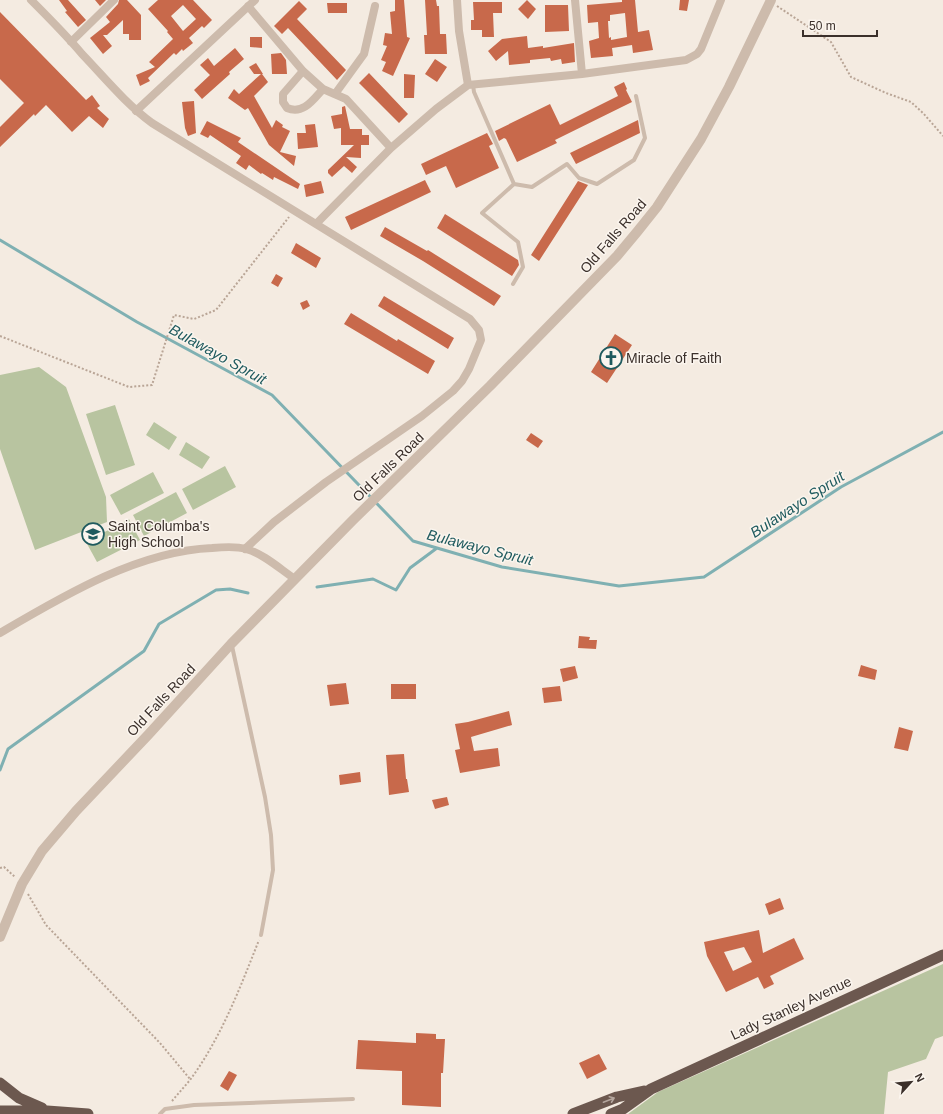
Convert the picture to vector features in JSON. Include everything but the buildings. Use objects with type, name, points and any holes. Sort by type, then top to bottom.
[{"type":"highway","name":"Lady Stanley Avenue","points":[[611,1114],[623,1109],[651,1089],[943,955]]},
{"type":"highway","points":[[0,1082],[19,1098],[47,1111]]},
{"type":"highway","name":"Lady Stanley Avenue","points":[[572,1114],[586,1112],[617,1097],[651,1089]]},
{"type":"highway","points":[[0,1111],[47,1111],[88,1114]]},
{"type":"street","points":[[32,0],[121,97],[152,123],[470,318],[476,324],[481,335],[481,340],[462,381],[453,391],[422,416],[326,482],[274,522],[245,549]]},
{"type":"street","points":[[71,42],[114,0]]},
{"type":"street","points":[[457,0],[459,31],[471,85]]},
{"type":"street","points":[[575,0],[582,74]]},
{"type":"street","points":[[316,224],[391,148],[436,109],[471,85],[582,74],[686,60],[693,57],[701,49],[721,0]]},
{"type":"street","name":"Old Falls Road","points":[[0,936],[22,884],[42,852],[76,811],[231,644],[353,520],[490,386],[617,256],[657,207],[701,138],[729,87],[770,1]]},
{"type":"street","points":[[136,111],[251,3],[303,71],[323,89],[346,99],[353,105],[391,148]]},
{"type":"street","points":[[336,94],[364,54],[375,6]]},
{"type":"street","points":[[303,71],[283,94],[283,102],[287,108],[297,110],[307,106],[323,89]]},
{"type":"street","points":[[0,633],[70,594],[131,566],[184,550],[220,547],[245,549],[258,554],[295,579]]},
{"type":"lane","points":[[471,85],[514,184]]},
{"type":"lane","points":[[514,184],[532,187],[566,164],[579,178],[597,184],[634,160],[646,138],[636,96]]},
{"type":"lane","points":[[513,284],[523,267],[518,242],[482,213],[514,184]]},
{"type":"lane","points":[[231,644],[265,796],[271,835],[273,870],[261,935]]},
{"type":"lane","points":[[160,1114],[165,1108],[194,1105],[353,1099]]},
{"type":"path","points":[[770,1],[831,42],[851,77],[886,93],[911,102],[924,114],[943,136]]},
{"type":"path","points":[[0,336],[129,387],[152,385],[174,315],[194,319],[216,310],[294,210]]},
{"type":"path","points":[[0,868],[4,867],[22,884],[46,925],[160,1043],[190,1079]]},
{"type":"path","points":[[165,1108],[190,1079],[214,1041],[239,989],[261,935]]},
{"type":"green space","points":[[39,367],[66,387],[106,497],[107,522],[35,550],[0,449],[0,375]]},
{"type":"green space","points":[[115,405],[135,465],[106,475],[86,414]]},
{"type":"green space","points":[[154,422],[177,437],[169,450],[146,435]]},
{"type":"green space","points":[[186,442],[210,457],[202,469],[179,455]]},
{"type":"green space","points":[[225,466],[236,487],[193,510],[182,489]]},
{"type":"green space","points":[[153,472],[164,493],[121,515],[110,495]]},
{"type":"green space","points":[[176,492],[187,513],[144,536],[133,515]]},
{"type":"green space","points":[[129,519],[140,540],[97,562],[86,542]]},
{"type":"green space","points":[[943,964],[943,1036],[935,1039],[926,1059],[888,1072],[884,1114],[628,1114],[658,1092]]},
{"type":"waterway","name":"Bulawayo Spruit","points":[[0,240],[137,322],[272,395],[413,541],[502,567],[619,586],[704,577],[841,487],[943,432]]},
{"type":"waterway","points":[[317,587],[373,579],[396,590],[410,568],[437,548]]},
{"type":"waterway","points":[[0,770],[8,749],[144,651],[159,624],[216,590],[230,589],[248,593]]},
{"type":"place","name":"Miracle of Faith","points":[[611,358]]},
{"type":"place","name":"Saint Columba's High School","points":[[93,534]]}]
